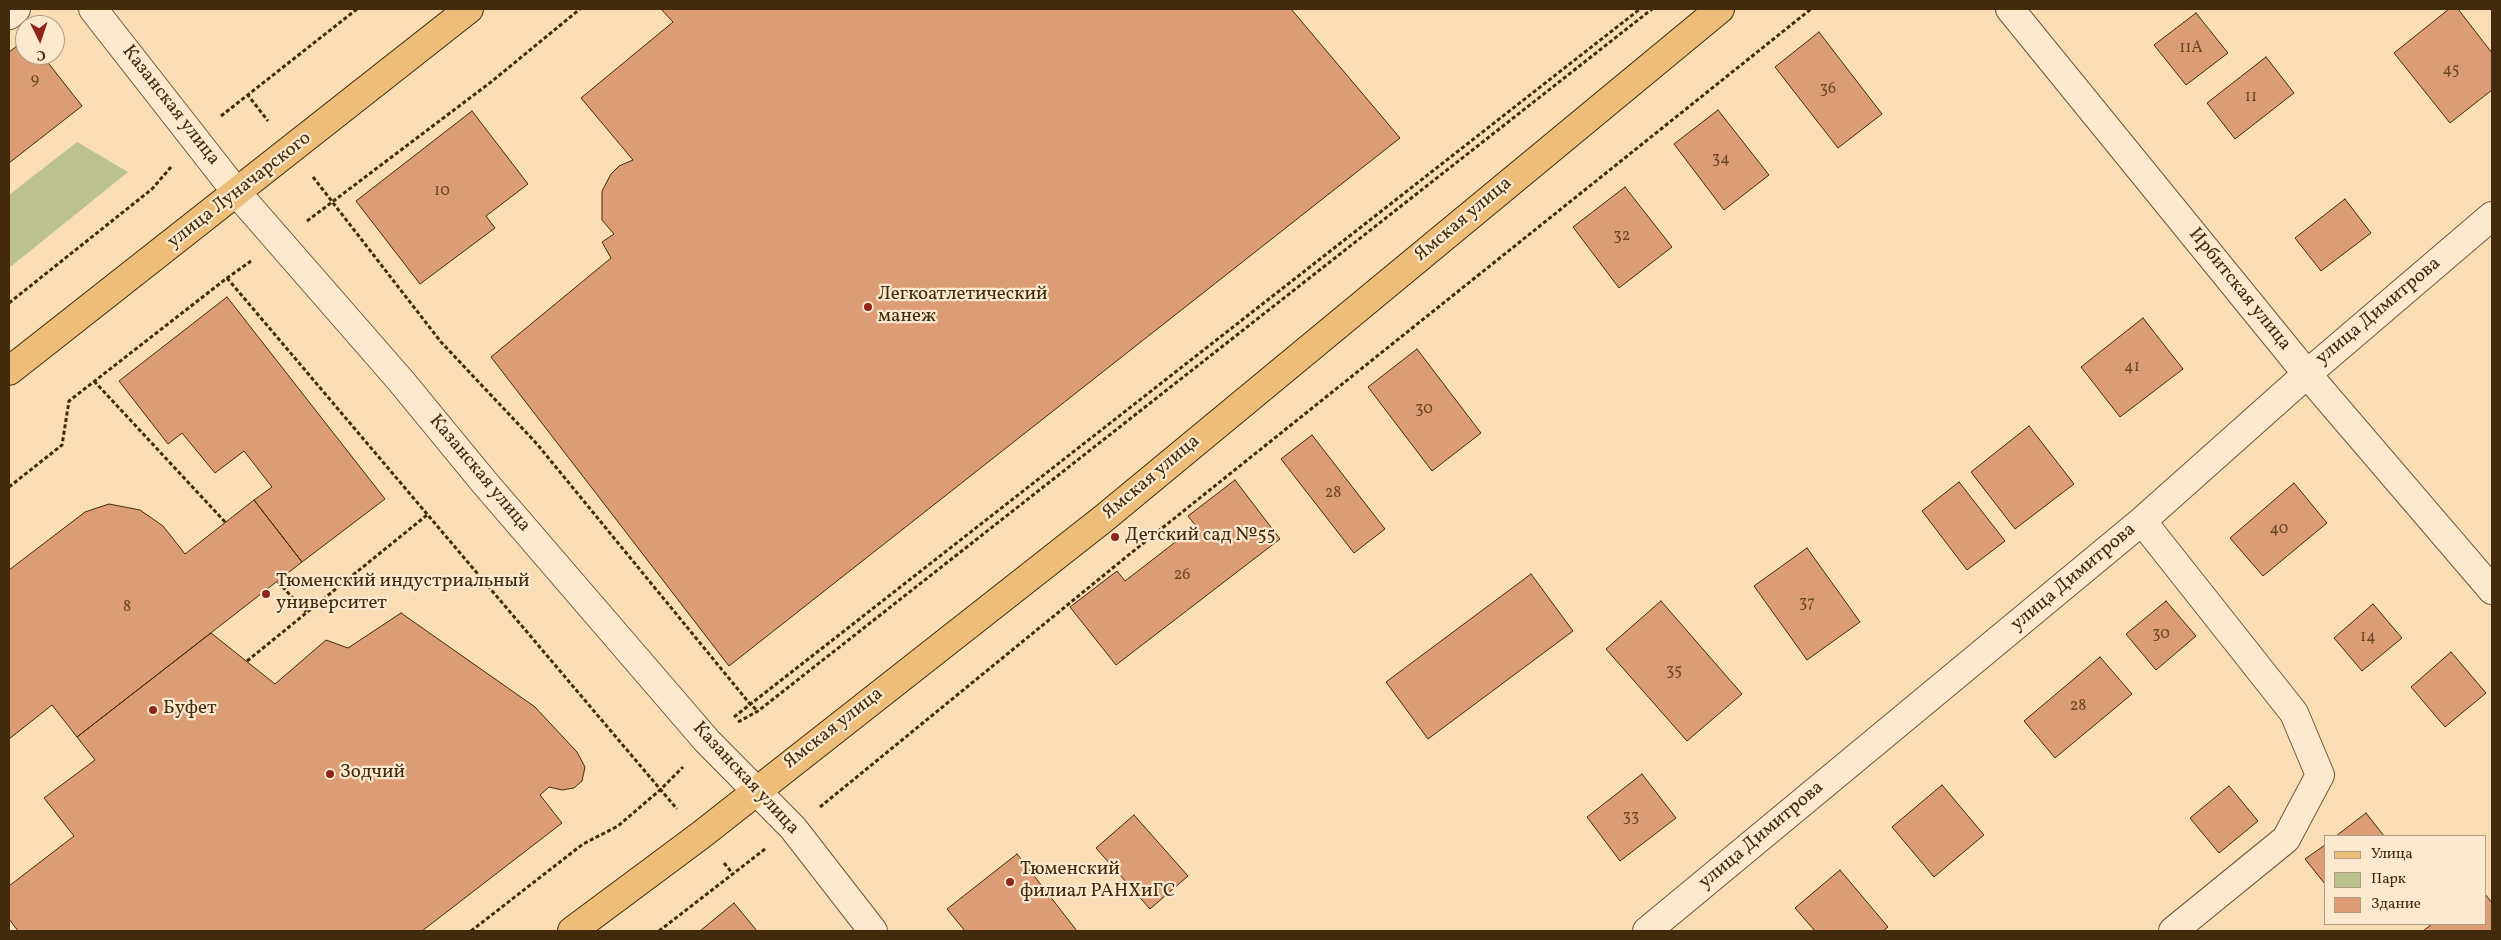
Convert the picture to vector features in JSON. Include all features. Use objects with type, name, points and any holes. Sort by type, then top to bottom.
[{"type":"main road","name":"улица Луначарского","points":[[9,371],[469,9]]},
{"type":"main road","name":"Ямская улица","points":[[572,931],[701,835],[1103,519],[1720,9]]},
{"type":"street","points":[[9,15],[16,9]]},
{"type":"street","name":"Казанская улица","points":[[93,9],[237,193],[401,381],[484,482],[707,740],[793,828],[873,931]]},
{"type":"street","name":"Ирбитская улица","points":[[2010,9],[2307,374],[2492,590]]},
{"type":"street","name":"улица Димитрова","points":[[1647,931],[2142,522],[2307,374],[2492,216]]},
{"type":"street","points":[[2142,522],[2294,712],[2320,775],[2286,839],[2173,931]]},
{"type":"path","points":[[247,94],[357,9]]},
{"type":"path","points":[[580,9],[491,82],[332,201],[441,342],[537,444],[750,704],[758,711]]},
{"type":"path","points":[[750,704],[1640,9]]},
{"type":"path","points":[[707,740],[758,711],[1652,9]]},
{"type":"path","points":[[838,793],[1138,547],[1811,9]]},
{"type":"path","points":[[9,302],[152,189]]},
{"type":"path","points":[[9,486],[62,445],[69,401],[227,278],[660,790],[618,826],[583,844],[471,931]]},
{"type":"path","points":[[94,381],[226,523]]},
{"type":"path","points":[[247,662],[427,515]]},
{"type":"path","points":[[278,582],[306,612]]},
{"type":"path","points":[[659,931],[733,874]]},
{"type":"green space","points":[[77,142],[128,172],[9,268],[9,195]]},
{"type":"building","name":"Легкоатлетический манеж","points":[[661,9],[1291,9],[1400,138],[729,666],[491,357],[611,258],[602,242],[614,234],[602,220],[602,191],[611,174],[619,166],[633,160],[581,98],[673,22]]},
{"type":"building","points":[[2449,9],[2458,9],[2492,53],[2492,90],[2450,123],[2394,53]]},
{"type":"building","points":[[2196,13],[2228,53],[2186,85],[2154,45]]},
{"type":"building","points":[[1819,32],[1882,114],[1838,148],[1775,67]]},
{"type":"building","points":[[15,48],[15,65],[50,65],[82,106],[9,163],[9,52]]},
{"type":"building","points":[[2266,57],[2294,93],[2235,139],[2207,103]]},
{"type":"building","points":[[1718,110],[1769,175],[1724,210],[1674,144]]},
{"type":"building","points":[[472,111],[528,184],[486,216],[495,228],[420,284],[356,201]]},
{"type":"building","points":[[1625,187],[1672,247],[1619,288],[1573,227]]},
{"type":"building","points":[[2345,199],[2371,233],[2321,271],[2295,238]]},
{"type":"building","points":[[227,297],[385,499],[302,562],[254,500],[272,487],[244,451],[215,473],[182,433],[168,444],[119,381]]},
{"type":"building","points":[[2143,318],[2183,369],[2120,417],[2081,367]]},
{"type":"building","points":[[1417,349],[1481,433],[1432,471],[1368,387]]},
{"type":"building","points":[[2029,426],[2074,484],[2015,529],[1971,472]]},
{"type":"building","points":[[1312,435],[1385,529],[1354,553],[1281,459]]},
{"type":"building","points":[[1235,480],[1280,539],[1116,665],[1070,607],[1117,571],[1125,581],[1196,526],[1188,516]]},
{"type":"building","points":[[1959,482],[2005,541],[1967,570],[1922,511]]},
{"type":"building","points":[[2294,483],[2327,523],[2263,576],[2230,538]]},
{"type":"building","points":[[254,500],[302,562],[77,737],[52,705],[9,739],[9,570],[85,512],[109,504],[140,510],[163,526],[185,554]]},
{"type":"building","points":[[1807,548],[1860,622],[1807,660],[1754,586]]},
{"type":"building","points":[[1531,574],[1573,631],[1428,739],[1386,682]]},
{"type":"building","points":[[1661,601],[1742,694],[1687,741],[1606,649]]},
{"type":"building","points":[[2166,601],[2196,636],[2156,670],[2126,634]]},
{"type":"building","points":[[2373,604],[2402,638],[2362,671],[2334,638]]},
{"type":"building","name":"Зодчий","points":[[401,613],[535,707],[577,752],[585,767],[582,781],[574,788],[562,790],[549,787],[540,795],[562,823],[422,931],[18,931],[9,919],[9,886],[74,836],[44,798],[95,760],[77,737],[211,633],[275,684],[326,640],[348,648]]},
{"type":"building","points":[[2451,652],[2486,693],[2445,727],[2411,687]]},
{"type":"building","points":[[2100,657],[2132,694],[2055,758],[2024,721]]},
{"type":"building","points":[[1642,774],[1676,818],[1620,861],[1587,817]]},
{"type":"building","points":[[1942,785],[1984,835],[1934,877],[1892,827]]},
{"type":"building","points":[[2229,786],[2258,821],[2219,853],[2190,818]]},
{"type":"building","points":[[2366,813],[2383,835],[2337,835]]},
{"type":"building","points":[[1134,815],[1188,876],[1150,909],[1096,848]]},
{"type":"building","points":[[2324,846],[2324,883],[2305,859]]},
{"type":"building","name":"Тюменский филиал РАНХиГС","points":[[1017,854],[1077,931],[965,931],[947,909]]},
{"type":"building","points":[[1840,870],[1888,927],[1883,931],[1815,931],[1795,908]]},
{"type":"building","points":[[2486,895],[2492,903],[2492,931],[2423,931],[2431,925],[2486,925]]},
{"type":"building","points":[[734,903],[757,931],[700,931]]},
{"type":"place","name":"Легкоатлетический манеж","points":[[868,307]]},
{"type":"place","name":"Детский сад №55","points":[[1115,537]]},
{"type":"place","name":"Тюменский индустриальный университет","points":[[266,594]]},
{"type":"place","name":"Буфет","points":[[153,710]]},
{"type":"place","name":"Зодчий","points":[[330,774]]},
{"type":"place","name":"Тюменский филиал РАНХиГС","points":[[1010,882]]}]
